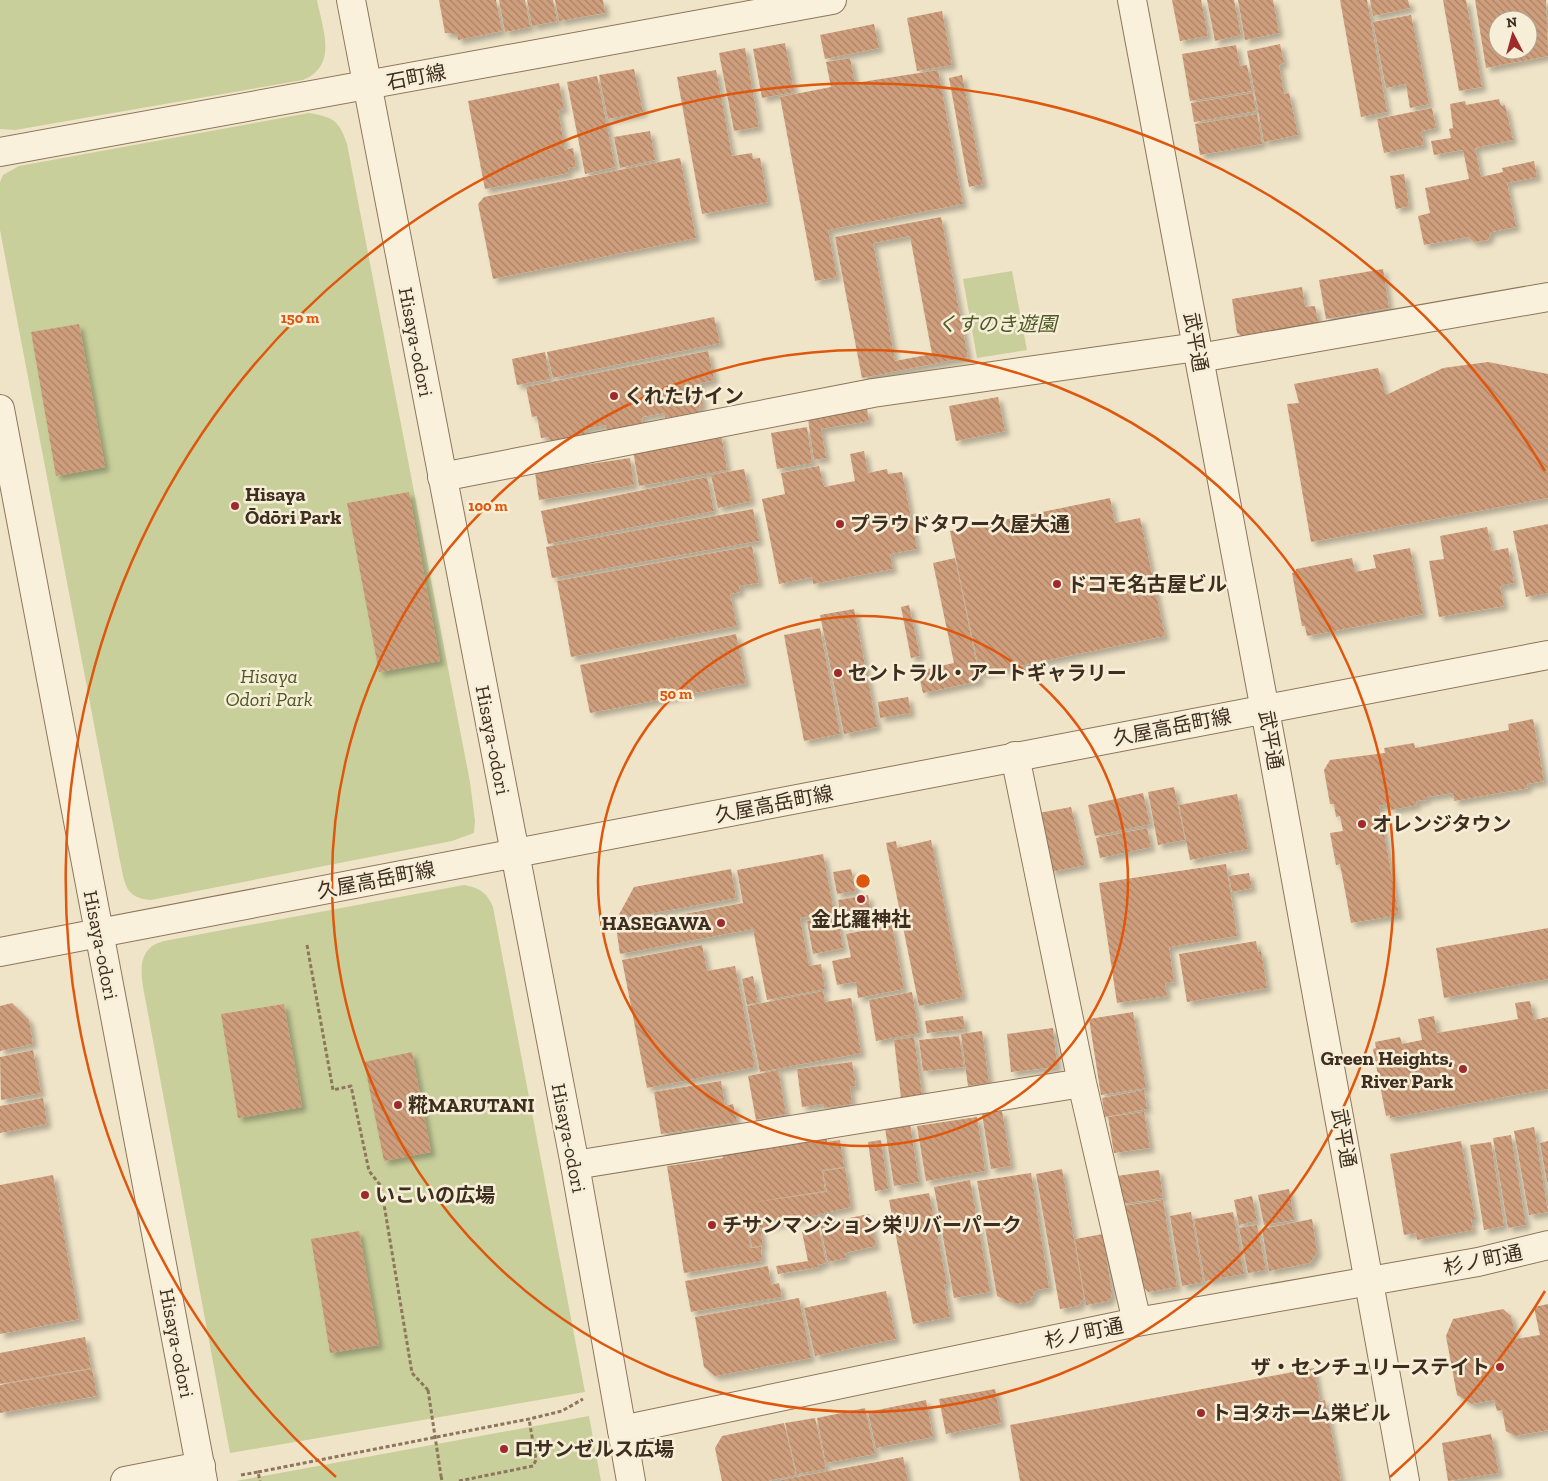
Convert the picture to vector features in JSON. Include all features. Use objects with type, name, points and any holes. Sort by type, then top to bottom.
[{"type":"street","name":"Hisaya-odori","points":[[351,0],[575,1165],[631,1481]]},
{"type":"street","name":"石町線","points":[[0,152],[832,0]]},
{"type":"street","name":"武平通","points":[[1132,0],[1265,710],[1405,1481]]},
{"type":"street","points":[[442,477],[873,393],[1198,352],[1548,297]]},
{"type":"street","name":"Hisaya-odori","points":[[0,409],[202,1474]]},
{"type":"street","name":"久屋高岳町線","points":[[0,952],[514,855],[1015,756],[1548,655]]},
{"type":"street","points":[[1015,756],[1082,1083],[1137,1322]]},
{"type":"street","points":[[575,1165],[1082,1083]]},
{"type":"street","name":"杉ノ町通","points":[[622,1430],[1137,1322],[1478,1262],[1548,1245]]},
{"type":"street","points":[[125,1481],[202,1474]]},
{"type":"path","points":[[307,945],[333,1090],[351,1086],[369,1170],[381,1186],[412,1373],[428,1390],[442,1481]]},
{"type":"path","points":[[241,1475],[529,1419],[562,1411],[585,1398]]},
{"type":"path","points":[[459,1481],[533,1466],[536,1460],[529,1419]]},
{"type":"path","points":[[258,1472],[260,1481]]},
{"type":"green space","points":[[0,0],[317,0],[324,35],[324,56],[321,66],[314,74],[303,80],[15,130],[0,129]]},
{"type":"green space","name":"Hisaya Odori Park","points":[[309,113],[324,116],[334,121],[341,130],[347,144],[470,782],[475,821],[474,833],[452,841],[151,900],[142,899],[135,896],[127,888],[120,861],[0,230],[0,182],[3,175],[19,166]]},
{"type":"green space","name":"くすのき遊園","points":[[1012,271],[1027,350],[977,358],[963,279]]},
{"type":"green space","name":"いこいの広場","points":[[464,885],[482,892],[493,907],[585,1392],[230,1453],[143,987],[143,958],[150,948],[164,941]]},
{"type":"green space","name":"ロサンゼルス広場","points":[[589,1416],[601,1481],[236,1481]]},
{"type":"building","points":[[439,0],[496,0],[502,31],[458,40],[457,34],[445,33]]},
{"type":"building","points":[[499,0],[525,0],[530,27],[505,32]]},
{"type":"building","points":[[527,0],[553,0],[557,21],[532,26]]},
{"type":"building","points":[[555,0],[603,0],[605,13],[559,21]]},
{"type":"building","points":[[1172,0],[1201,0],[1208,36],[1180,41]]},
{"type":"building","points":[[1207,0],[1234,0],[1241,35],[1215,41]]},
{"type":"building","points":[[1238,0],[1273,0],[1279,33],[1245,40]]},
{"type":"building","points":[[1340,0],[1367,0],[1387,112],[1361,117]]},
{"type":"building","points":[[1370,0],[1408,0],[1410,8],[1373,16]]},
{"type":"building","points":[[1443,0],[1466,0],[1482,87],[1459,91]]},
{"type":"building","points":[[1475,0],[1546,0],[1548,56],[1538,58],[1538,10],[1488,10],[1488,60],[1527,60],[1486,68]]},
{"type":"building","points":[[942,11],[952,65],[917,71],[907,18]]},
{"type":"building","points":[[1411,15],[1429,104],[1410,108],[1406,84],[1386,88],[1373,22]]},
{"type":"building","points":[[874,24],[879,48],[825,59],[820,35]]},
{"type":"building","points":[[785,43],[794,92],[762,98],[753,49]]},
{"type":"building","points":[[1280,44],[1284,63],[1279,65],[1284,94],[1289,93],[1298,135],[1264,142],[1247,51]]},
{"type":"building","points":[[1236,45],[1240,66],[1247,65],[1252,91],[1190,101],[1182,54]]},
{"type":"building","points":[[745,48],[759,127],[734,131],[719,53]]},
{"type":"building","points":[[850,58],[855,83],[938,70],[963,204],[828,230],[837,277],[815,281],[780,97],[831,87],[826,62]]},
{"type":"building","points":[[634,69],[643,112],[608,119],[599,75]]},
{"type":"building","points":[[716,70],[732,156],[752,153],[753,159],[760,158],[768,202],[702,214],[677,77]]},
{"type":"building","points":[[962,75],[983,184],[969,187],[949,78]]},
{"type":"building","points":[[597,76],[615,167],[585,174],[567,82]]},
{"type":"building","points":[[559,83],[564,109],[558,110],[565,150],[573,148],[576,167],[568,168],[569,173],[485,189],[468,101]]},
{"type":"building","points":[[1253,93],[1256,111],[1194,122],[1191,103]]},
{"type":"building","points":[[1499,99],[1501,106],[1505,105],[1513,140],[1475,148],[1481,177],[1503,172],[1502,168],[1534,161],[1537,177],[1507,183],[1516,227],[1491,232],[1488,240],[1474,242],[1468,237],[1424,245],[1418,216],[1430,213],[1425,188],[1469,179],[1463,150],[1434,155],[1431,141],[1451,138],[1449,129],[1453,128],[1450,104],[1465,101],[1466,105]]},
{"type":"building","points":[[1432,108],[1436,128],[1421,131],[1424,145],[1384,153],[1377,119]]},
{"type":"building","points":[[1257,114],[1262,144],[1200,155],[1195,124]]},
{"type":"building","points":[[650,131],[655,160],[620,168],[614,137]]},
{"type":"building","points":[[680,158],[696,238],[493,279],[478,204],[484,197]]},
{"type":"building","points":[[1404,174],[1409,206],[1396,209],[1390,176]]},
{"type":"building","points":[[941,217],[968,357],[862,378],[835,237]],"holes":[[[910,236],[932,354],[895,361],[873,243]]]},
{"type":"building","points":[[1383,269],[1389,308],[1326,319],[1319,280]]},
{"type":"building","points":[[1302,287],[1305,307],[1315,306],[1319,326],[1247,339],[1237,333],[1232,299]]},
{"type":"building","points":[[714,317],[720,343],[553,378],[547,352]]},
{"type":"building","points":[[79,324],[105,467],[56,476],[31,332]]},
{"type":"building","name":"くれたけイン","points":[[708,351],[714,380],[698,384],[703,405],[699,406],[700,412],[665,418],[664,413],[642,417],[643,423],[607,431],[606,425],[585,429],[586,435],[550,442],[549,437],[541,438],[537,416],[532,417],[526,387]]},
{"type":"building","points":[[545,352],[550,379],[517,385],[512,359]]},
{"type":"building","points":[[1488,362],[1548,374],[1548,498],[1311,542],[1287,404],[1299,403],[1294,384],[1378,368],[1386,395],[1443,368]]},
{"type":"building","points":[[998,397],[1005,431],[956,441],[949,406]]},
{"type":"building","points":[[867,409],[869,421],[821,429],[826,458],[814,460],[808,419]]},
{"type":"building","points":[[807,427],[812,463],[777,469],[771,433]]},
{"type":"building","points":[[721,434],[727,470],[639,486],[633,450]]},
{"type":"building","name":"プラウドタワー久屋大通","points":[[864,451],[868,473],[887,469],[888,474],[902,472],[917,549],[890,554],[893,569],[813,584],[812,577],[779,584],[762,499],[785,494],[781,473],[819,466],[824,487],[855,481],[850,454]]},
{"type":"building","points":[[630,458],[634,485],[539,500],[535,472]]},
{"type":"building","points":[[744,469],[751,501],[718,508],[711,475]]},
{"type":"building","points":[[707,477],[714,511],[548,544],[541,511]]},
{"type":"building","points":[[409,492],[440,661],[379,672],[347,503]]},
{"type":"building","name":"ドコモ名古屋ビル","points":[[1110,498],[1115,523],[1140,518],[1165,636],[980,674],[950,531]]},
{"type":"building","points":[[753,509],[759,541],[552,578],[546,547]]},
{"type":"building","points":[[1548,524],[1548,593],[1526,597],[1513,531]]},
{"type":"building","points":[[1487,527],[1492,551],[1508,548],[1514,583],[1500,586],[1504,606],[1439,617],[1429,561],[1444,559],[1440,536]]},
{"type":"building","points":[[752,546],[759,583],[739,586],[740,592],[730,594],[737,626],[571,657],[557,581]]},
{"type":"building","points":[[1410,548],[1423,614],[1307,636],[1305,626],[1302,626],[1292,573],[1296,572],[1296,569],[1352,558],[1355,572],[1376,568],[1373,555]]},
{"type":"building","points":[[955,558],[980,681],[923,693],[918,671],[954,663],[933,563]]},
{"type":"building","points":[[909,605],[920,656],[911,658],[901,607]]},
{"type":"building","points":[[854,609],[877,727],[844,734],[820,615]]},
{"type":"building","points":[[820,628],[840,734],[804,741],[784,635]]},
{"type":"building","points":[[736,634],[746,683],[590,713],[580,665]]},
{"type":"building","points":[[908,697],[911,713],[880,718],[878,702]]},
{"type":"building","name":"オレンジタウン","points":[[1533,719],[1544,781],[1527,784],[1528,788],[1454,801],[1453,793],[1426,797],[1426,800],[1416,801],[1417,805],[1391,810],[1389,804],[1379,806],[1399,915],[1351,923],[1340,864],[1336,865],[1330,833],[1343,831],[1340,816],[1336,817],[1334,804],[1330,804],[1324,770],[1330,760],[1385,753],[1384,748],[1414,743],[1415,748],[1509,730],[1508,724]]},
{"type":"building","points":[[1174,787],[1185,840],[1158,845],[1148,792]]},
{"type":"building","points":[[1143,793],[1150,824],[1095,836],[1088,805]]},
{"type":"building","points":[[1237,794],[1248,849],[1190,860],[1179,805]]},
{"type":"building","points":[[1071,807],[1085,865],[1051,872],[1039,813]]},
{"type":"building","points":[[1147,828],[1151,847],[1100,858],[1096,838]]},
{"type":"building","points":[[931,840],[963,997],[919,1006],[886,843],[896,841],[897,848]]},
{"type":"building","name":"HASEGAWA","points":[[823,854],[834,912],[800,918],[809,966],[821,964],[825,989],[767,1000],[753,929],[620,954],[616,927],[743,903],[737,870]]},
{"type":"building","points":[[1226,864],[1237,936],[1169,947],[1174,982],[1165,983],[1167,996],[1117,1003],[1099,883]]},
{"type":"building","points":[[731,869],[736,898],[616,920],[634,887]]},
{"type":"building","points":[[851,869],[856,891],[837,894],[833,872]]},
{"type":"building","points":[[1249,873],[1252,888],[1232,892],[1229,876]]},
{"type":"building","points":[[868,895],[872,922],[843,927],[838,900]]},
{"type":"building","points":[[837,915],[843,948],[813,954],[807,921]]},
{"type":"building","points":[[892,925],[904,989],[858,998],[856,982],[837,985],[832,961],[851,957],[846,934]]},
{"type":"building","points":[[1548,928],[1548,979],[1444,998],[1436,948]]},
{"type":"building","points":[[1256,941],[1258,952],[1261,951],[1267,988],[1187,1002],[1179,954]]},
{"type":"building","points":[[702,945],[707,971],[735,966],[755,1067],[647,1088],[622,960]]},
{"type":"building","points":[[753,976],[758,1002],[747,1005],[742,979]]},
{"type":"building","points":[[823,991],[825,1002],[851,998],[861,1053],[760,1072],[747,1006]]},
{"type":"building","points":[[912,992],[919,1033],[876,1041],[869,1000]]},
{"type":"building","name":"Green Heights, River Park","points":[[1530,1001],[1534,1020],[1548,1017],[1548,1089],[1390,1118],[1390,1115],[1386,1116],[1373,1049],[1376,1048],[1375,1042],[1400,1037],[1402,1044],[1422,1040],[1418,1019],[1434,1016],[1437,1033],[1518,1019],[1515,1003]]},
{"type":"building","points":[[12,1003],[29,1020],[33,1044],[0,1051],[0,1006]]},
{"type":"building","points":[[284,1004],[302,1107],[238,1118],[221,1014]]},
{"type":"building","points":[[1133,1012],[1146,1088],[1101,1095],[1089,1019]]},
{"type":"building","points":[[963,1016],[965,1029],[927,1033],[925,1021]]},
{"type":"building","points":[[1053,1028],[1057,1067],[1011,1072],[1007,1034]]},
{"type":"building","points":[[982,1031],[989,1083],[968,1086],[961,1034]]},
{"type":"building","points":[[959,1036],[964,1067],[923,1071],[919,1040]]},
{"type":"building","points":[[914,1037],[922,1095],[901,1098],[894,1040]]},
{"type":"building","points":[[33,1050],[41,1093],[1,1100],[0,1057]]},
{"type":"building","points":[[412,1052],[431,1152],[384,1161],[364,1062]]},
{"type":"building","points":[[852,1062],[856,1086],[850,1087],[852,1104],[824,1108],[823,1104],[802,1107],[797,1069]]},
{"type":"building","points":[[778,1070],[786,1114],[756,1120],[748,1076]]},
{"type":"building","points":[[721,1081],[725,1106],[733,1104],[737,1122],[661,1134],[654,1092]]},
{"type":"building","points":[[1144,1090],[1147,1109],[1105,1117],[1102,1098]]},
{"type":"building","points":[[43,1098],[47,1124],[0,1133],[0,1106]]},
{"type":"building","points":[[1002,1111],[1011,1166],[991,1169],[982,1114]]},
{"type":"building","points":[[1144,1112],[1150,1148],[1114,1153],[1108,1117]]},
{"type":"building","points":[[977,1117],[985,1171],[926,1181],[917,1126]]},
{"type":"building","points":[[910,1124],[919,1182],[894,1186],[885,1128]]},
{"type":"building","points":[[1534,1127],[1548,1212],[1529,1215],[1514,1131]]},
{"type":"building","points":[[1511,1135],[1526,1225],[1508,1228],[1493,1138]]},
{"type":"building","name":"チサンマンション栄リバーパーク","points":[[827,1137],[827,1142],[840,1140],[844,1167],[822,1170],[825,1191],[755,1202],[827,1192],[823,1171],[845,1168],[851,1207],[760,1228],[763,1246],[752,1247],[744,1203],[750,1248],[761,1247],[762,1261],[684,1273],[667,1166],[723,1158],[722,1152]]},
{"type":"building","points":[[881,1140],[888,1189],[875,1191],[868,1142]]},
{"type":"building","points":[[1461,1141],[1475,1219],[1471,1219],[1473,1230],[1417,1240],[1416,1233],[1404,1235],[1390,1154]]},
{"type":"building","points":[[1548,1141],[1548,1182],[1547,1182],[1540,1143]]},
{"type":"building","points":[[1491,1142],[1504,1226],[1484,1230],[1470,1145]]},
{"type":"building","points":[[1062,1169],[1084,1298],[1078,1306],[1060,1309],[1036,1174]]},
{"type":"building","points":[[1159,1170],[1163,1198],[1121,1204],[1117,1176]]},
{"type":"building","points":[[1031,1173],[1049,1288],[1036,1290],[1029,1302],[1015,1304],[997,1296],[977,1181]]},
{"type":"building","points":[[53,1175],[79,1319],[0,1334],[0,1185]]},
{"type":"building","points":[[970,1180],[990,1292],[954,1298],[934,1187]]},
{"type":"building","points":[[1289,1189],[1294,1220],[1264,1225],[1258,1195]]},
{"type":"building","points":[[929,1193],[947,1284],[944,1285],[950,1317],[913,1324],[889,1200]]},
{"type":"building","points":[[1252,1196],[1257,1221],[1239,1225],[1234,1200]]},
{"type":"building","points":[[1163,1200],[1177,1287],[1148,1292],[1143,1286],[1123,1206]]},
{"type":"building","points":[[1191,1212],[1203,1282],[1182,1286],[1170,1216]]},
{"type":"building","points":[[1233,1212],[1244,1274],[1205,1281],[1194,1219]]},
{"type":"building","points":[[869,1214],[876,1246],[845,1253],[846,1258],[828,1262],[820,1224]]},
{"type":"building","points":[[1312,1219],[1317,1252],[1310,1263],[1269,1271],[1262,1229]]},
{"type":"building","points":[[1257,1225],[1266,1270],[1248,1273],[1239,1228]]},
{"type":"building","points":[[819,1229],[826,1263],[818,1265],[819,1267],[778,1274],[776,1266],[808,1261],[802,1232]]},
{"type":"building","points":[[359,1231],[379,1345],[330,1353],[311,1239]]},
{"type":"building","points":[[1103,1234],[1112,1294],[1109,1301],[1086,1305],[1075,1239]]},
{"type":"building","points":[[768,1266],[771,1285],[779,1283],[782,1297],[691,1312],[685,1281]]},
{"type":"building","points":[[886,1291],[896,1339],[815,1356],[804,1308]]},
{"type":"building","points":[[799,1298],[811,1358],[715,1376],[704,1367],[695,1317]]},
{"type":"building","name":"ザ・センチュリーステイト","points":[[1548,1304],[1548,1430],[1515,1436],[1506,1431],[1502,1410],[1497,1411],[1494,1400],[1472,1404],[1457,1395],[1446,1336],[1453,1319],[1503,1309],[1511,1316],[1516,1339],[1540,1335],[1534,1307]]},
{"type":"building","points":[[85,1337],[91,1368],[0,1384],[0,1353]]},
{"type":"building","name":"トヨタホーム栄ビル","points":[[1314,1368],[1320,1401],[1325,1400],[1341,1481],[1020,1481],[1010,1425]]},
{"type":"building","points":[[92,1369],[97,1396],[0,1413],[0,1385]]},
{"type":"building","points":[[995,1389],[1001,1423],[946,1434],[939,1399]]},
{"type":"building","points":[[926,1400],[933,1437],[876,1448],[868,1412]]},
{"type":"building","points":[[865,1408],[875,1454],[826,1463],[817,1418]]},
{"type":"building","points":[[815,1418],[826,1469],[797,1474],[785,1423]]},
{"type":"building","points":[[784,1423],[796,1475],[767,1481],[722,1481],[715,1448],[722,1436]]},
{"type":"building","points":[[1491,1434],[1499,1473],[1448,1481],[1442,1443]]},
{"type":"building","points":[[903,1457],[908,1481],[781,1481],[781,1480]]},
{"type":"place","name":"くれたけイン","points":[[614,396]]},
{"type":"place","name":"Hisaya Ōdōri Park","points":[[235,506]]},
{"type":"place","name":"プラウドタワー久屋大通","points":[[840,524]]},
{"type":"place","name":"ドコモ名古屋ビル","points":[[1057,584]]},
{"type":"place","name":"セントラル・アートギャラリー","points":[[838,673]]},
{"type":"place","name":"オレンジタウン","points":[[1362,824]]},
{"type":"place","name":"金比羅神社","points":[[861,899]]},
{"type":"place","name":"HASEGAWA","points":[[721,923]]},
{"type":"place","name":"Green Heights, River Park","points":[[1463,1069]]},
{"type":"place","name":"糀MARUTANI","points":[[398,1105]]},
{"type":"place","name":"いこいの広場","points":[[365,1195]]},
{"type":"place","name":"チサンマンション栄リバーパーク","points":[[712,1225]]},
{"type":"place","name":"ザ・センチュリーステイト","points":[[1500,1367]]},
{"type":"place","name":"トヨタホーム栄ビル","points":[[1201,1413]]},
{"type":"place","name":"ロサンゼルス広場","points":[[504,1449]]}]
